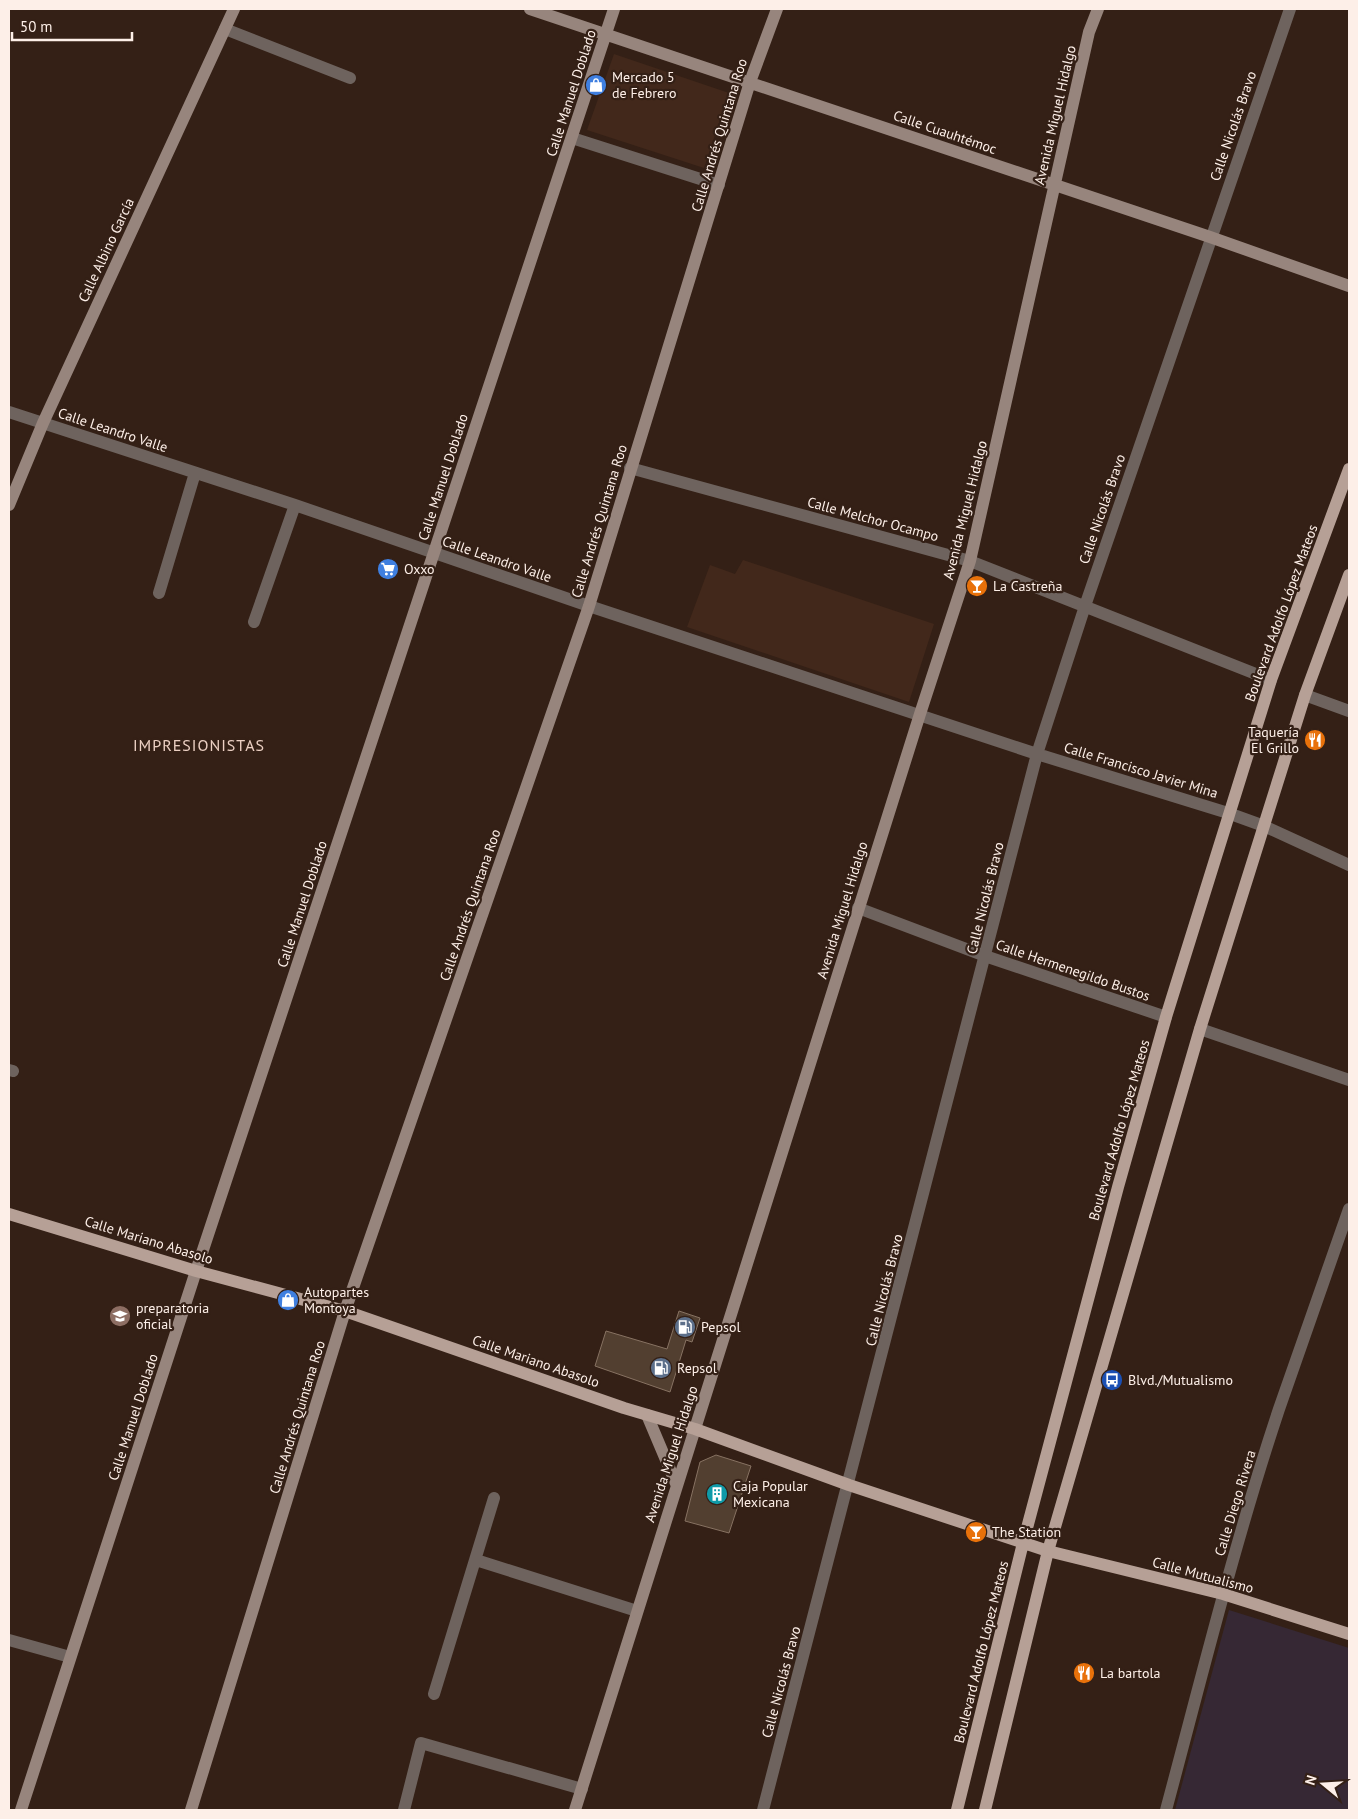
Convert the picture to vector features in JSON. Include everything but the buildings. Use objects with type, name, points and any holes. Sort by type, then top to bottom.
[{"type":"main road","name":"Calle Albino García","points":[[9,505],[43,423],[234,9]]},
{"type":"main road","name":"Calle Cuauhtémoc","points":[[530,9],[1054,184],[1349,286]]},
{"type":"main road","name":"Calle Manuel Doblado","points":[[21,1810],[196,1271],[614,9]]},
{"type":"main road","name":"Calle Andrés Quintana Roo","points":[[191,1810],[345,1311],[590,606],[630,468],[750,82],[776,9]]},
{"type":"main road","name":"Avenida Miguel Hidalgo","points":[[575,1810],[858,908],[970,561],[1089,32],[1098,9]]},
{"type":"main road","name":"Boulevard Adolfo López Mateos","points":[[957,1810],[1023,1543],[1118,1187],[1166,1017],[1271,680],[1349,469]]},
{"type":"main road","points":[[984,1810],[1048,1551],[1200,1029],[1305,695],[1349,575]]},
{"type":"main road","name":"Calle Mariano Abasolo","points":[[9,1214],[196,1271],[345,1311],[695,1430],[849,1485],[1048,1551]]},
{"type":"main road","points":[[647,1415],[677,1486]]},
{"type":"main road","name":"Calle Mutualismo","points":[[1048,1551],[1223,1594],[1349,1634]]},
{"type":"street","name":"Calle Nicolás Bravo","points":[[762,1810],[849,1485],[1037,754],[1210,237],[1290,9]]},
{"type":"street","points":[[225,29],[350,78]]},
{"type":"street","points":[[572,138],[719,185]]},
{"type":"street","name":"Calle Leandro Valle","points":[[9,412],[295,504],[590,606],[920,714]]},
{"type":"street","name":"Calle Melchor Ocampo","points":[[630,468],[970,561],[1271,680]]},
{"type":"street","points":[[159,593],[195,472]]},
{"type":"street","points":[[254,622],[295,504]]},
{"type":"street","points":[[1305,695],[1349,711]]},
{"type":"street","name":"Calle Francisco Javier Mina","points":[[920,714],[1037,754],[1228,813],[1264,826],[1349,865]]},
{"type":"street","name":"Calle Hermenegildo Bustos","points":[[858,908],[985,956],[1166,1017]]},
{"type":"street","points":[[1200,1029],[1349,1080]]},
{"type":"street","name":"Calle Diego Rivera","points":[[1166,1810],[1223,1594],[1279,1410],[1349,1209]]},
{"type":"street","points":[[434,1694],[494,1498]]},
{"type":"street","points":[[476,1560],[637,1611]]},
{"type":"street","points":[[9,1640],[70,1657]]},
{"type":"street","points":[[404,1810],[422,1743],[582,1789]]},
{"type":"shaded area","points":[[614,54],[729,93],[704,168],[587,130]]},
{"type":"shaded area","points":[[743,560],[934,624],[909,702],[687,627],[710,565],[735,574]]},
{"type":"shaded area","points":[[1229,1610],[1349,1648],[1349,1810],[1175,1810]]},
{"type":"place","name":"Mercado 5 de Febrero","points":[[596,85]]},
{"type":"place","name":"Oxxo","points":[[388,569]]},
{"type":"place","name":"La Castreña","points":[[977,586]]},
{"type":"place","name":"Taquería El Grillo","points":[[1315,740]]},
{"type":"place","name":"Autopartes Montoya","points":[[288,1300]]},
{"type":"place","name":"preparatoria oficial","points":[[120,1316]]},
{"type":"place","name":"Pepsol","points":[[685,1327]]},
{"type":"place","name":"Repsol","points":[[661,1368]]},
{"type":"place","name":"Blvd./Mutualismo","points":[[1112,1380]]},
{"type":"place","name":"Caja Popular Mexicana","points":[[717,1494]]},
{"type":"place","name":"The Station","points":[[976,1532]]},
{"type":"place","name":"La bartola","points":[[1084,1673]]},
{"type":"district","name":"IMPRESIONISTAS","points":[[199,745]]}]
